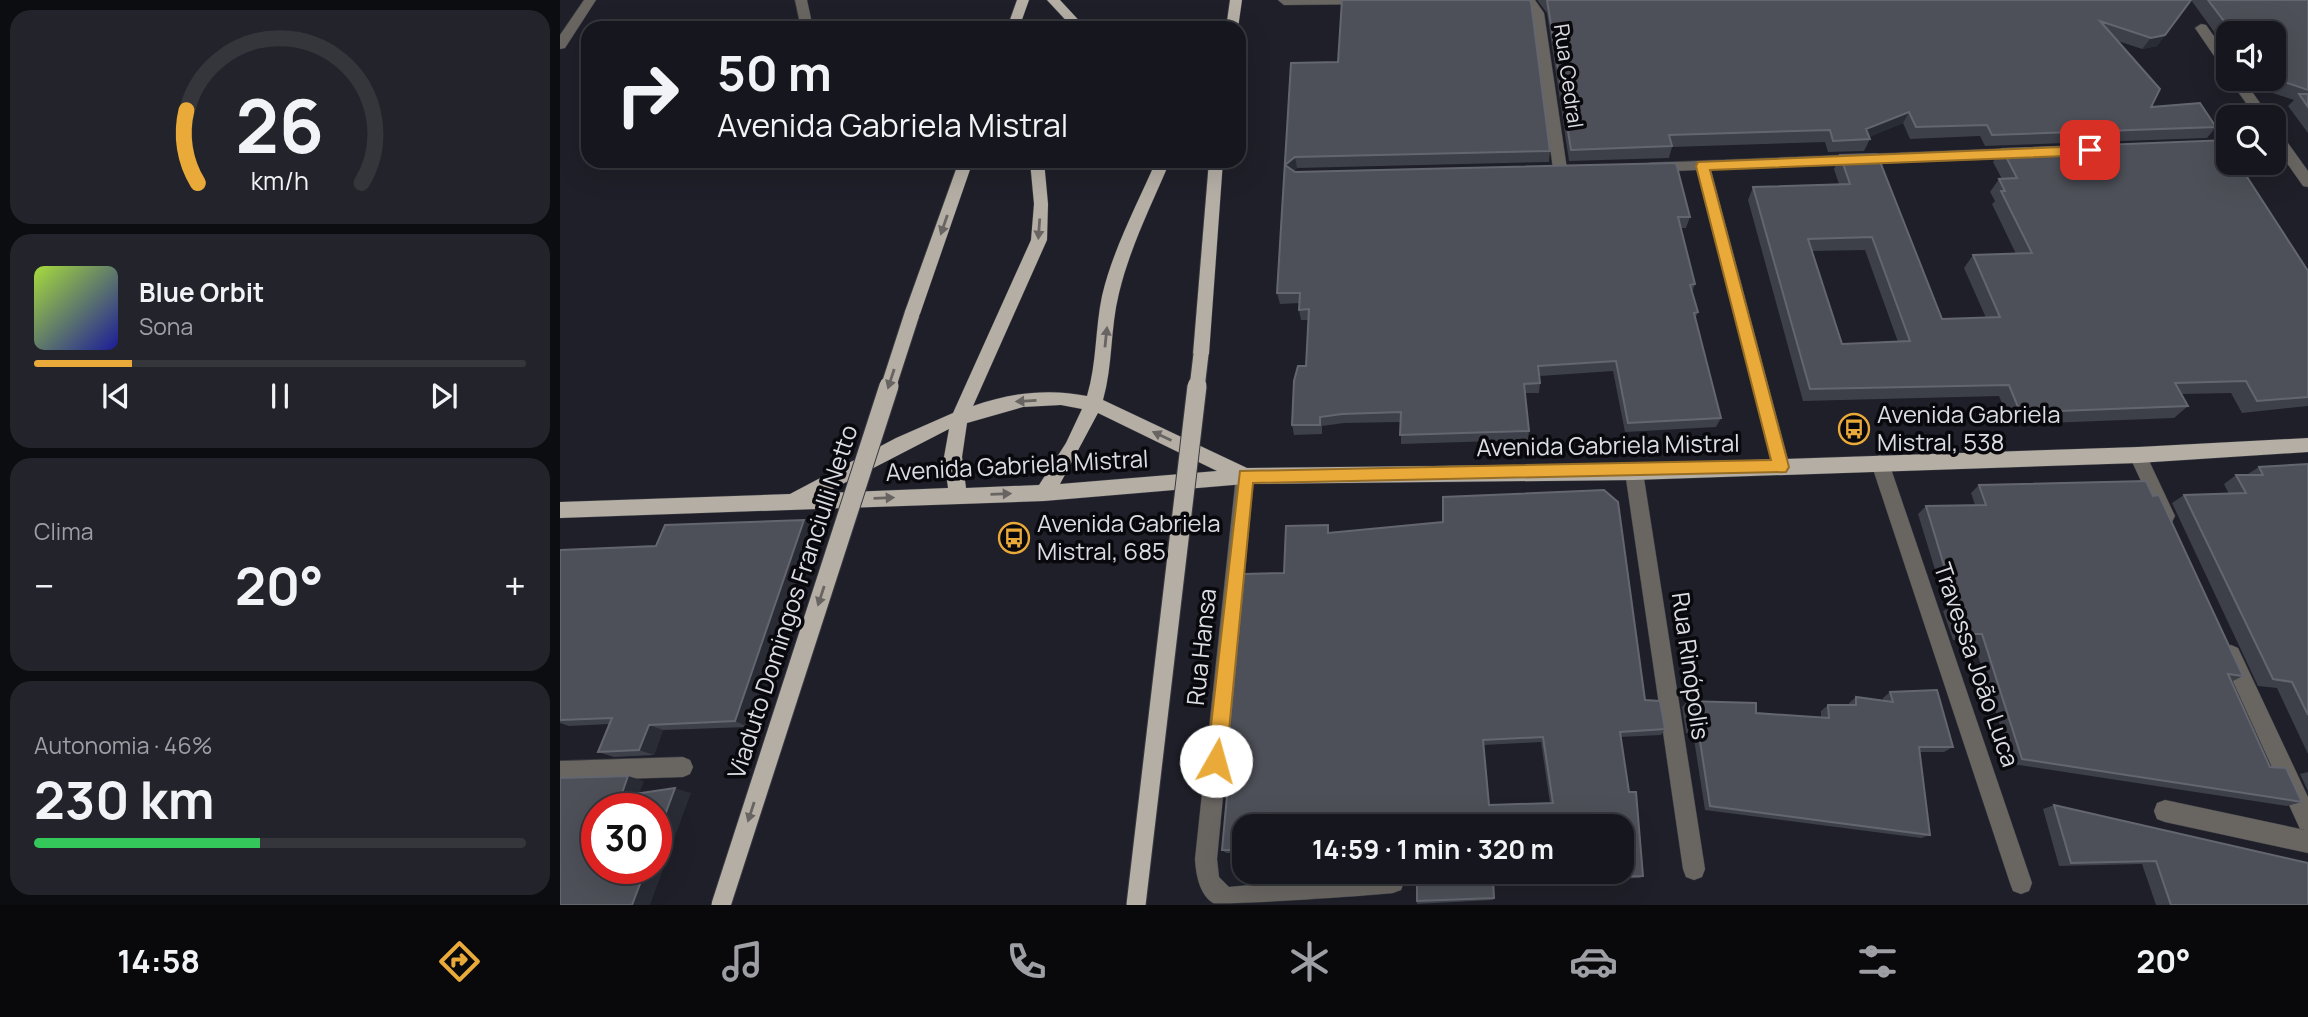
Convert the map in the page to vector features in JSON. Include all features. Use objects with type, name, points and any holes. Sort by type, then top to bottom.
[{"type":"main road","points":[[1053,0],[1073,21]]},
{"type":"main road","points":[[1015,21],[1022,1]]},
{"type":"main road","points":[[1022,1],[1023,21]]},
{"type":"main road","points":[[1224,21],[1235,4]]},
{"type":"main road","name":"Viaduto Domingos Franciulli Netto","points":[[721,905],[912,314],[964,168]]},
{"type":"main road","points":[[958,496],[953,457],[960,416],[1039,240],[1041,204],[1038,168]]},
{"type":"main road","points":[[1044,493],[1065,463],[1094,404],[1103,367],[1111,294],[1123,255],[1160,168]]},
{"type":"main road","points":[[1136,905],[1201,354],[1215,168]]},
{"type":"main road","name":"Avenida Gabriela Mistral","points":[[791,502],[960,416],[1014,401],[1061,399],[1094,404],[1245,476]]},
{"type":"main road","name":"Avenida Gabriela Mistral","points":[[560,510],[1044,493],[1245,476],[1634,472],[2138,455],[2308,445]]},
{"type":"street","points":[[560,45],[590,0]]},
{"type":"street","points":[[801,0],[806,21]]},
{"type":"street","points":[[1284,1],[1379,0]]},
{"type":"street","name":"Rua Cedral","points":[[1520,0],[1530,2],[1538,13],[1560,169]]},
{"type":"street","points":[[2202,29],[2216,49]]},
{"type":"street","points":[[1638,167],[2034,152]]},
{"type":"street","points":[[2286,152],[2308,182]]},
{"type":"street","points":[[1703,166],[1781,467]]},
{"type":"street","points":[[2138,455],[2173,531]]},
{"type":"street","name":"Travessa João Luca","points":[[1880,463],[2021,883]]},
{"type":"street","name":"Rua Rinópolis","points":[[1634,472],[1694,869]]},
{"type":"street","name":"Rua Hansa","points":[[1245,476],[1206,859],[1208,879],[1214,891],[1227,898],[1372,884]]},
{"type":"street","points":[[2220,632],[2308,821]]},
{"type":"street","points":[[560,771],[683,767]]},
{"type":"street","points":[[2165,811],[2308,842]]},
{"type":"building","points":[[1342,0],[1529,0],[1550,151],[1295,157],[1285,165],[1295,172],[1676,163],[1690,217],[1678,217],[1695,284],[1690,285],[1698,312],[1694,313],[1721,418],[1628,423],[1616,361],[1538,366],[1540,383],[1524,384],[1529,431],[1400,435],[1401,412],[1342,414],[1320,417],[1320,425],[1292,425],[1294,381],[1298,366],[1306,366],[1309,309],[1299,310],[1300,293],[1277,293],[1291,63],[1338,62]]},
{"type":"building","points":[[1547,0],[2191,0],[2165,35],[2151,38],[2100,21],[2160,89],[2151,107],[2200,103],[2216,127],[1992,135],[1987,125],[1916,127],[1909,112],[1866,129],[1870,139],[1833,141],[1830,130],[1669,135],[1672,146],[1571,150]]},
{"type":"building","points":[[2208,0],[2308,0],[2308,90],[2286,82],[2286,21],[2224,21]]},
{"type":"building","points":[[2299,94],[2308,94],[2308,107]]},
{"type":"building","points":[[2216,140],[2216,175],[2246,175],[2308,271],[2308,397],[2257,401],[2246,381],[2175,383],[2188,406],[2020,412],[2009,385],[1810,389],[1753,187],[1850,184],[1840,155],[1877,154],[1942,319],[2000,317],[1973,255],[2032,253],[2001,191],[2005,191],[1999,179],[2017,178],[2002,149]],"holes":[[[1872,237],[1910,341],[1842,344],[1808,239]]]},
{"type":"building","points":[[2308,464],[2308,715],[2292,682],[2273,679],[2184,495],[2246,493],[2236,475],[2263,475],[2259,467]]},
{"type":"building","points":[[2146,481],[2153,496],[2159,495],[2243,676],[2228,674],[2270,767],[2286,768],[2302,802],[2022,759],[1982,634],[1961,634],[1952,605],[1956,605],[1926,506],[1986,505],[1979,485]]},
{"type":"building","points":[[1604,490],[1618,502],[1645,700],[1660,701],[1665,729],[1620,732],[1629,792],[1636,792],[1643,876],[1634,876],[1634,814],[1232,814],[1232,850],[1222,850],[1233,731],[1229,732],[1244,574],[1284,573],[1286,526],[1328,525],[1328,533],[1443,522],[1443,497]],"holes":[[[1543,737],[1553,803],[1489,805],[1483,740]]]},
{"type":"building","points":[[804,520],[735,721],[649,725],[639,750],[598,752],[612,718],[560,720],[560,550],[656,546],[665,525]]},
{"type":"building","points":[[1937,690],[1953,747],[1919,747],[1930,835],[1710,806],[1698,728],[1691,728],[1687,701],[1756,703],[1756,713],[1829,718],[1828,705],[1856,705],[1856,697],[1893,702],[1890,692]]},
{"type":"building","points":[[628,776],[622,793],[581,793],[581,884],[640,884],[632,905],[560,905],[560,778]]},
{"type":"building","points":[[675,788],[672,796],[672,793],[641,793]]},
{"type":"building","points":[[2054,805],[2308,863],[2308,905],[2171,905],[2156,861],[2071,863]]},
{"type":"building","points":[[1417,884],[1493,884],[1494,898],[1417,901]]},
{"type":"place","name":"Avenida Gabriela Mistral, 538","points":[[1854,429]]},
{"type":"place","name":"Avenida Gabriela Mistral, 685","points":[[1014,538]]},
{"type":"route","points":[[1216,761],[1229,657],[1245,476],[1634,472],[1781,467],[1703,166],[2090,150]]}]
